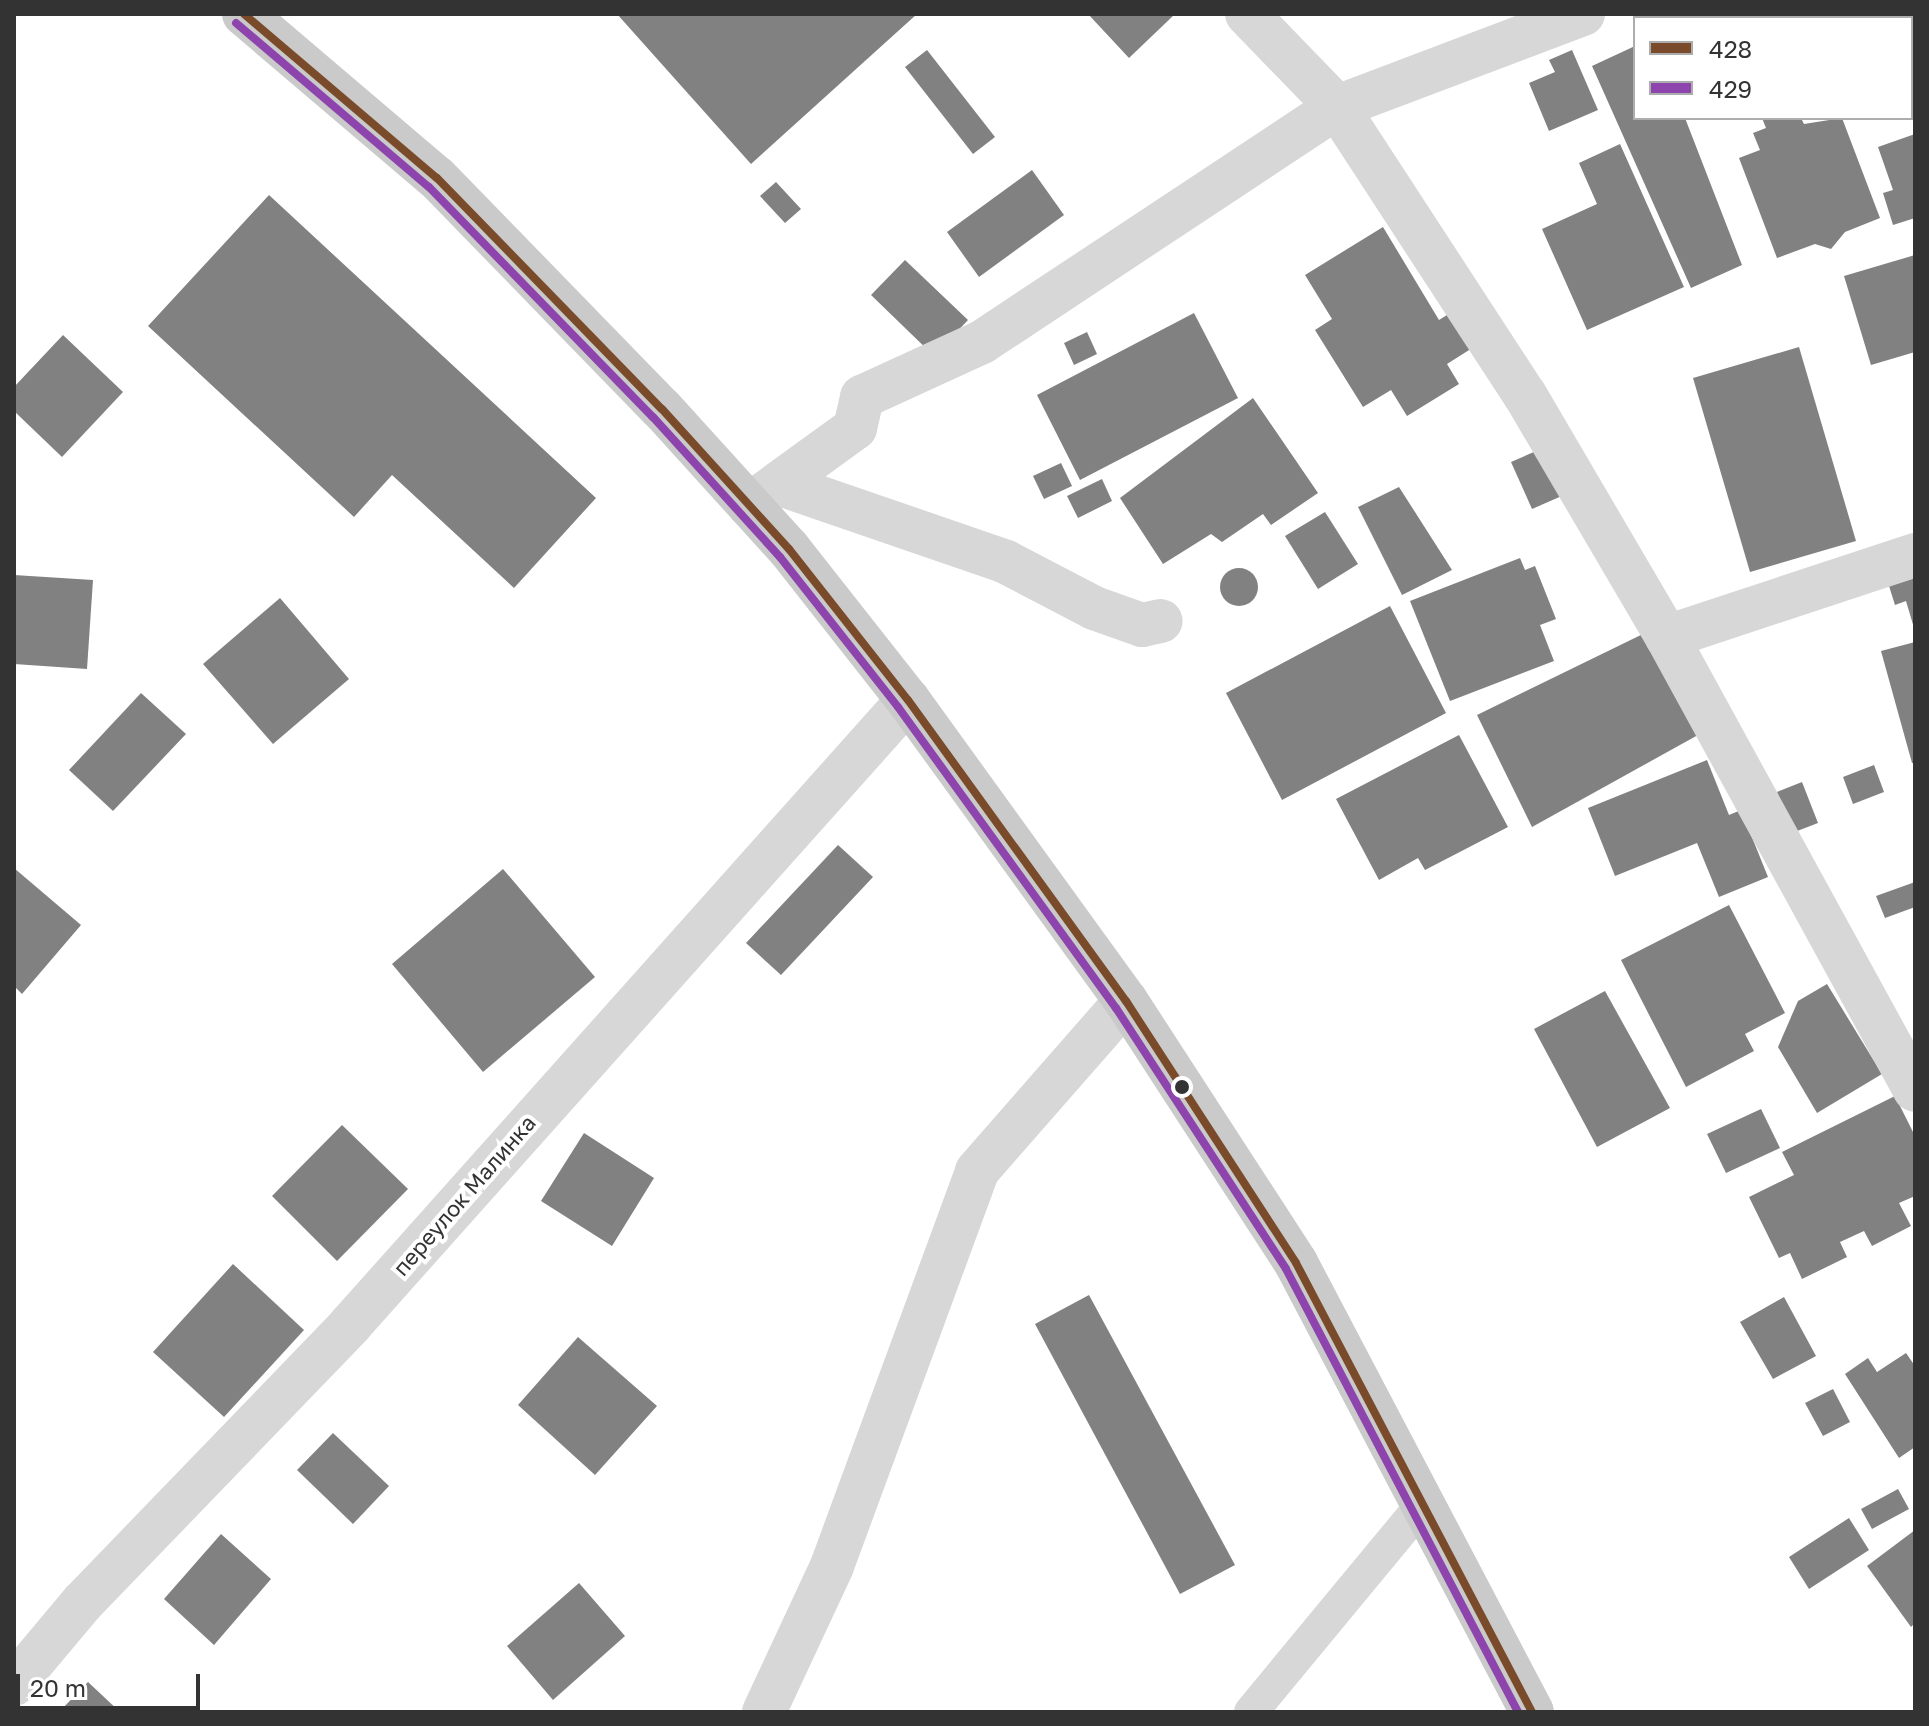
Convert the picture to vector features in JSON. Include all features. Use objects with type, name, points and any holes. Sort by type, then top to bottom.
[{"type":"main road","points":[[244,14],[437,178],[764,495],[1126,1001],[1296,1263],[1532,1712]]},
{"type":"street","points":[[1247,14],[1337,107],[1525,395],[1667,637],[1915,1090]]},
{"type":"street","points":[[764,495],[855,428],[862,397],[982,342],[1337,107],[1583,14]]},
{"type":"street","points":[[764,495],[1006,562],[1094,608],[1142,625],[1161,621]]},
{"type":"street","points":[[1667,637],[1915,555]]},
{"type":"street","name":"переулок Малинка","points":[[14,1684],[82,1603],[350,1325],[908,700]]},
{"type":"street","points":[[764,1712],[832,1566],[977,1171],[1126,1001]]},
{"type":"lane","points":[[1251,1712],[1423,1504]]},
{"type":"building","points":[[617,14],[917,14],[751,164]]},
{"type":"building","points":[[1088,14],[1175,14],[1129,58]]},
{"type":"building","points":[[1633,47],[1633,120],[1686,120],[1742,265],[1691,288],[1592,66]]},
{"type":"building","points":[[927,50],[995,137],[973,154],[905,67]]},
{"type":"building","points":[[1572,50],[1598,110],[1549,131],[1529,83],[1555,72],[1549,60]]},
{"type":"building","points":[[1763,120],[1802,120],[1804,124],[1843,120],[1880,218],[1845,232],[1831,249],[1815,244],[1777,258],[1739,158],[1760,150],[1753,133],[1766,128]]},
{"type":"building","points":[[1915,134],[1915,218],[1893,225],[1883,193],[1893,190],[1878,147]]},
{"type":"building","points":[[1620,144],[1684,287],[1587,330],[1542,229],[1597,204],[1579,163]]},
{"type":"building","points":[[1032,170],[1064,215],[979,277],[947,232]]},
{"type":"building","points":[[776,182],[801,209],[785,223],[760,196]]},
{"type":"building","points":[[269,195],[596,498],[514,588],[392,475],[354,517],[148,326]]},
{"type":"building","points":[[1383,227],[1439,320],[1455,310],[1477,345],[1447,364],[1459,384],[1407,416],[1391,390],[1363,407],[1315,330],[1332,319],[1305,275]]},
{"type":"building","points":[[1915,255],[1915,352],[1871,365],[1844,276]]},
{"type":"building","points":[[905,260],[968,320],[934,356],[871,295]]},
{"type":"building","points":[[1194,313],[1238,398],[1080,480],[1037,395]]},
{"type":"building","points":[[1087,332],[1097,354],[1074,365],[1064,343]]},
{"type":"building","points":[[63,335],[123,392],[62,457],[14,411],[14,387]]},
{"type":"building","points":[[1799,347],[1856,541],[1750,572],[1693,378]]},
{"type":"building","points":[[1253,398],[1318,493],[1271,525],[1263,514],[1222,542],[1211,534],[1163,564],[1120,498]]},
{"type":"building","points":[[1543,448],[1564,495],[1532,509],[1511,462]]},
{"type":"building","points":[[1061,463],[1072,486],[1044,499],[1033,476]]},
{"type":"building","points":[[1102,479],[1112,501],[1078,518],[1067,496]]},
{"type":"building","points":[[1399,487],[1452,570],[1402,595],[1358,507]]},
{"type":"building","points":[[1325,512],[1358,564],[1318,589],[1285,536]]},
{"type":"building","points":[[1520,558],[1525,570],[1535,566],[1556,619],[1540,625],[1554,661],[1450,701],[1410,601]]},
{"type":"building","points":[[1239,568],[1252,574],[1258,587],[1252,600],[1239,606],[1226,600],[1220,587],[1226,574]]},
{"type":"building","points":[[14,575],[93,580],[87,669],[14,664]]},
{"type":"building","points":[[1915,578],[1914,628],[1906,601],[1895,605],[1889,586]]},
{"type":"building","points":[[280,598],[349,679],[273,744],[203,664]]},
{"type":"building","points":[[1390,606],[1446,713],[1282,800],[1226,693]]},
{"type":"building","points":[[1647,632],[1698,735],[1532,827],[1477,715]]},
{"type":"building","points":[[1915,642],[1915,763],[1912,763],[1881,651]]},
{"type":"building","points":[[141,693],[186,734],[113,811],[69,770]]},
{"type":"building","points":[[1459,735],[1508,827],[1425,870],[1418,858],[1379,880],[1336,799]]},
{"type":"building","points":[[1707,760],[1729,815],[1741,810],[1768,877],[1719,897],[1697,843],[1615,876],[1588,808]]},
{"type":"building","points":[[1874,765],[1884,792],[1853,804],[1843,777]]},
{"type":"building","points":[[1802,782],[1818,823],[1792,833],[1777,792]]},
{"type":"building","points":[[838,845],[873,877],[781,975],[746,943]]},
{"type":"building","points":[[14,868],[81,925],[22,994],[14,986]]},
{"type":"building","points":[[503,869],[595,977],[483,1072],[392,964]]},
{"type":"building","points":[[1915,882],[1915,907],[1885,918],[1876,896]]},
{"type":"building","points":[[1729,905],[1785,1013],[1745,1034],[1754,1051],[1686,1087],[1621,960]]},
{"type":"building","points":[[1827,984],[1882,1074],[1817,1113],[1778,1047],[1798,1001]]},
{"type":"building","points":[[1605,991],[1670,1108],[1597,1147],[1534,1029]]},
{"type":"building","points":[[1895,1096],[1915,1136],[1915,1196],[1899,1203],[1911,1226],[1872,1246],[1864,1231],[1840,1242],[1847,1257],[1802,1279],[1790,1253],[1779,1258],[1749,1197],[1794,1175],[1782,1152]]},
{"type":"building","points":[[1761,1109],[1780,1148],[1726,1173],[1707,1134]]},
{"type":"building","points":[[342,1125],[408,1189],[337,1261],[272,1196]]},
{"type":"building","points":[[584,1133],[654,1178],[612,1246],[541,1201]]},
{"type":"building","points":[[233,1264],[304,1330],[224,1417],[153,1352]]},
{"type":"building","points":[[1089,1295],[1235,1565],[1180,1594],[1035,1324]]},
{"type":"building","points":[[1784,1297],[1816,1356],[1773,1379],[1740,1322]]},
{"type":"building","points":[[578,1337],[657,1406],[595,1475],[518,1405]]},
{"type":"building","points":[[1906,1353],[1915,1366],[1915,1447],[1899,1458],[1845,1374],[1868,1358],[1877,1372]]},
{"type":"building","points":[[1833,1389],[1850,1422],[1823,1436],[1805,1403]]},
{"type":"building","points":[[333,1433],[389,1486],[353,1524],[297,1470]]},
{"type":"building","points":[[1898,1489],[1909,1509],[1872,1529],[1861,1509]]},
{"type":"building","points":[[1849,1518],[1869,1550],[1809,1589],[1789,1557]]},
{"type":"building","points":[[1915,1530],[1915,1623],[1911,1627],[1867,1566]]},
{"type":"building","points":[[221,1534],[271,1579],[214,1645],[164,1599]]},
{"type":"building","points":[[579,1583],[625,1636],[553,1700],[507,1646]]},
{"type":"building","points":[[88,1682],[120,1712],[59,1712]]},
{"type":"transit line","name":"428","points":[[244,14],[437,178],[662,409],[789,549],[908,700],[1126,1001],[1296,1263],[1532,1712]]},
{"type":"transit line","name":"429","points":[[236,23],[429,187],[653,417],[780,557],[898,707],[1116,1008],[1286,1269],[1518,1712]]}]
